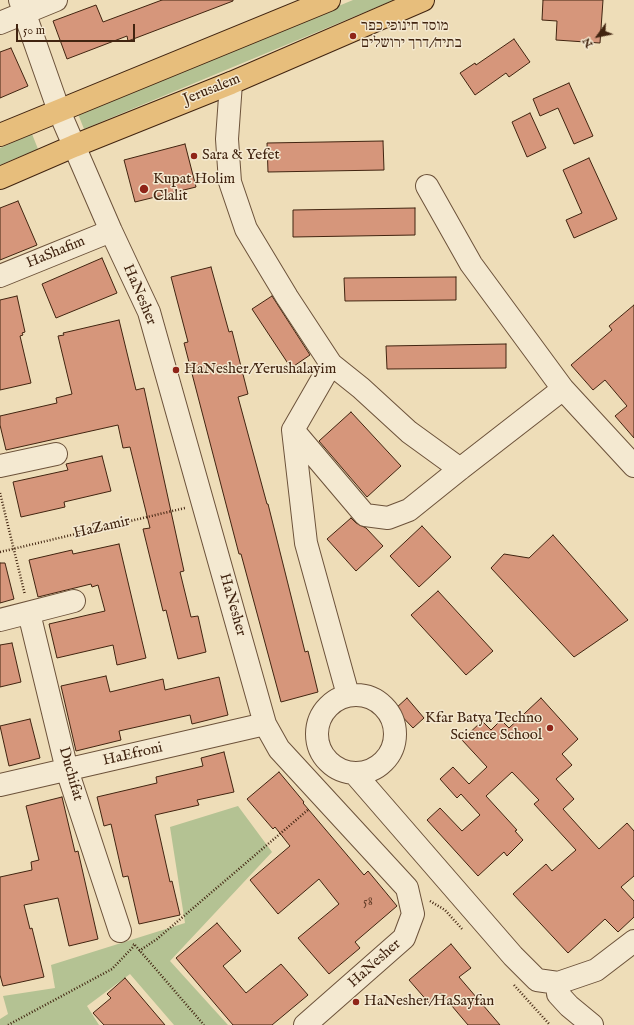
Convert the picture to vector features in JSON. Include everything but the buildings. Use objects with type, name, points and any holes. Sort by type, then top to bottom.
[{"type":"main road","points":[[0,136],[329,0]]},
{"type":"main road","name":"Jerusalem","points":[[0,178],[74,146],[230,83],[423,0]]},
{"type":"street","points":[[0,23],[22,6],[56,0]]},
{"type":"street","name":"HaNesher","points":[[22,6],[59,111],[111,231],[149,312],[265,724],[279,749],[407,888],[413,914],[404,938],[305,1025]]},
{"type":"street","points":[[230,83],[227,139],[230,182],[246,228],[287,296],[331,364],[409,432],[460,468]]},
{"type":"street","points":[[427,186],[471,264],[563,389],[634,464]]},
{"type":"street","name":"HaShafim","points":[[0,276],[111,231]]},
{"type":"street","points":[[331,364],[293,430],[306,543],[348,695]]},
{"type":"street","points":[[293,430],[365,515],[388,518],[410,510],[460,468],[563,389]]},
{"type":"street","points":[[0,466],[56,454]]},
{"type":"street","points":[[0,620],[74,601]]},
{"type":"street","name":"Duchifat","points":[[29,613],[67,770],[128,938]]},
{"type":"street","points":[[361,694],[374,698],[385,706],[392,717],[395,730],[395,744],[389,756],[380,766],[368,772],[356,774],[343,771],[331,765],[323,756],[318,744],[316,731],[319,718],[326,708],[336,700],[348,695],[361,694]]},
{"type":"street","name":"HaEfroni","points":[[0,785],[265,724]]},
{"type":"street","points":[[356,774],[513,956],[536,980],[558,983],[596,970],[634,941]]},
{"type":"street","points":[[558,983],[558,994],[569,1006],[592,1025]]},
{"type":"path","points":[[0,493],[29,613]]},
{"type":"path","name":"HaZamir","points":[[0,552],[203,504]]},
{"type":"path","points":[[139,951],[157,939],[323,797]]},
{"type":"path","points":[[407,888],[445,910],[466,933]]},
{"type":"path","points":[[8,1025],[112,968],[128,938],[204,1025]]},
{"type":"path","points":[[513,985],[550,1025]]},
{"type":"green space","points":[[353,0],[394,0],[84,129],[78,114]]},
{"type":"green space","points":[[32,134],[38,149],[0,165],[0,148]]},
{"type":"green space","points":[[238,806],[272,852],[170,961],[228,1025],[174,1025],[130,974],[87,1006],[99,1025],[0,1025],[0,1019],[8,1014],[3,996],[55,988],[51,965],[185,923],[170,827]]},
{"type":"place","name":"מוסד חינוכי כפר בתיה/דרך ירושלים","points":[[353,36]]},
{"type":"place","name":"Sara & Yefet","points":[[194,156]]},
{"type":"place","name":"Kupat Holim Clalit","points":[[144,189]]},
{"type":"place","name":"HaNesher/Yerushalayim","points":[[176,370]]},
{"type":"place","name":"Kfar Batya Techno Science School","points":[[550,728]]},
{"type":"place","name":"HaNesher/HaSayfan","points":[[356,1002]]}]
